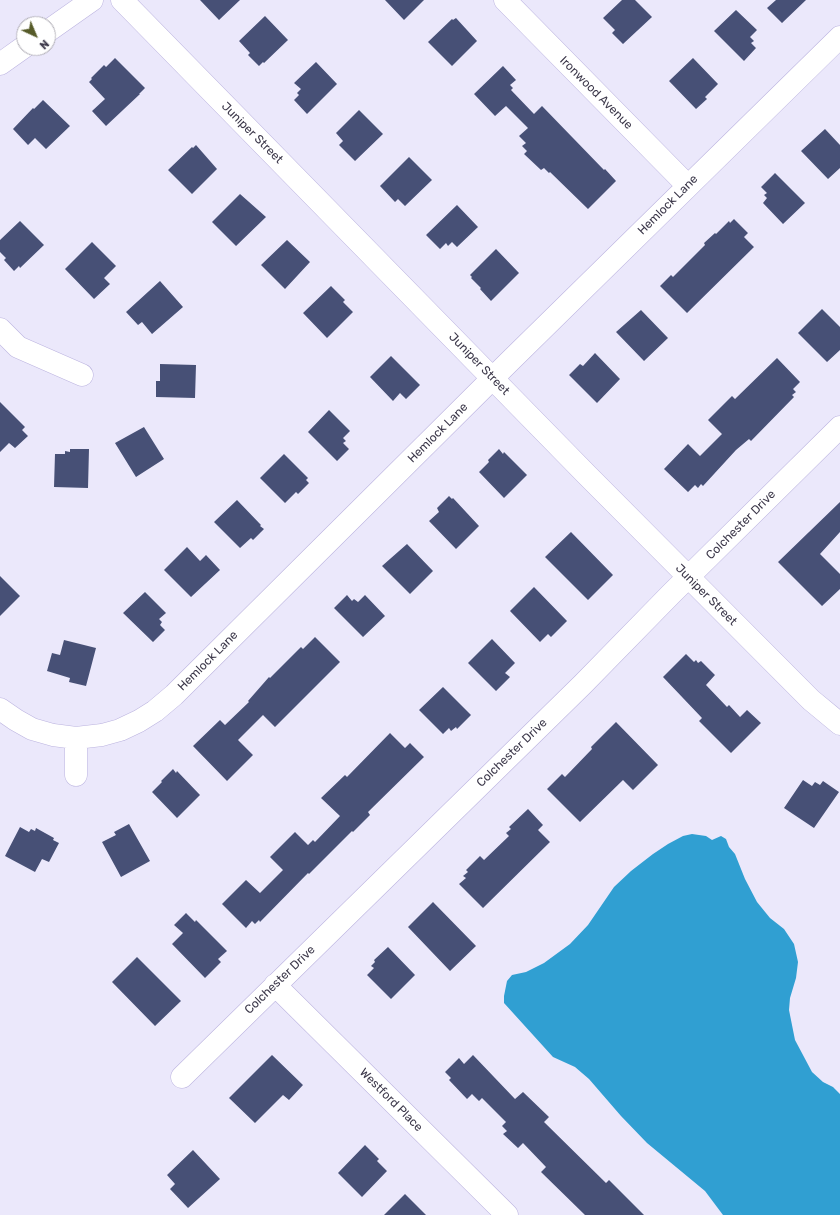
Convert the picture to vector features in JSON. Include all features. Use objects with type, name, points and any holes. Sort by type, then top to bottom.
[{"type":"street","points":[[56,25],[92,0]]},
{"type":"street","name":"Juniper Street","points":[[122,0],[689,577],[811,700],[840,724]]},
{"type":"street","name":"Ironwood Avenue","points":[[505,0],[688,186]]},
{"type":"street","name":"Hemlock Lane","points":[[0,709],[32,729],[53,735],[76,738],[102,735],[120,730],[147,717],[164,704],[840,37]]},
{"type":"street","points":[[0,64],[16,53]]},
{"type":"street","points":[[0,329],[18,347],[82,375]]},
{"type":"street","name":"Colchester Drive","points":[[182,1077],[583,684],[840,428]]},
{"type":"street","points":[[76,738],[76,775]]},
{"type":"street","name":"Westford Place","points":[[275,985],[506,1215]]},
{"type":"water","points":[[692,834],[706,836],[712,840],[721,836],[726,839],[729,847],[735,854],[745,879],[757,902],[770,918],[784,929],[794,944],[798,962],[796,978],[790,998],[789,1010],[795,1040],[812,1072],[840,1094],[840,1215],[723,1215],[705,1191],[647,1143],[589,1079],[575,1067],[553,1057],[504,1003],[507,981],[512,975],[526,972],[544,963],[570,944],[588,925],[614,887],[631,871],[668,844],[683,836]]},
{"type":"building","points":[[200,0],[240,0],[219,20]]},
{"type":"building","points":[[385,0],[424,0],[404,20]]},
{"type":"building","points":[[622,0],[635,0],[652,17],[623,44],[612,33],[615,30],[603,18]]},
{"type":"building","points":[[776,0],[806,0],[782,23],[767,8]]},
{"type":"building","points":[[736,10],[757,30],[750,37],[754,41],[751,43],[756,48],[744,61],[714,31]]},
{"type":"building","points":[[265,16],[288,40],[259,66],[248,55],[250,53],[239,41]]},
{"type":"building","points":[[456,18],[477,41],[452,66],[428,42],[452,19],[453,20]]},
{"type":"building","points":[[115,58],[145,88],[106,126],[92,111],[105,99],[89,82],[104,65],[106,67]]},
{"type":"building","points":[[693,58],[718,84],[705,97],[707,99],[696,109],[669,81]]},
{"type":"building","points":[[316,62],[337,84],[307,114],[294,100],[299,95],[297,93],[301,89],[294,83]]},
{"type":"building","points":[[503,66],[516,80],[510,85],[513,88],[511,90],[534,114],[542,106],[616,181],[588,209],[550,172],[549,173],[544,168],[541,170],[524,154],[527,151],[522,146],[526,143],[519,136],[528,128],[506,106],[495,116],[474,94]]},
{"type":"building","points":[[43,100],[70,126],[46,149],[35,138],[28,145],[13,129]]},
{"type":"building","points":[[359,110],[383,134],[355,161],[339,145],[343,141],[336,133]]},
{"type":"building","points":[[825,129],[840,145],[840,168],[828,179],[801,151]]},
{"type":"building","points":[[196,145],[217,169],[192,194],[168,170]]},
{"type":"building","points":[[409,157],[432,180],[405,206],[398,199],[395,202],[380,186]]},
{"type":"building","points":[[775,173],[805,203],[783,224],[763,203],[767,198],[764,195],[767,193],[761,187]]},
{"type":"building","points":[[240,194],[266,217],[236,246],[212,222]]},
{"type":"building","points":[[457,205],[478,227],[457,247],[452,242],[448,246],[446,243],[440,249],[426,235]]},
{"type":"building","points":[[734,219],[748,233],[744,237],[754,247],[687,313],[660,286],[671,275],[673,277],[715,233],[716,234],[729,221],[730,223]]},
{"type":"building","points":[[20,221],[44,245],[20,268],[19,266],[14,271],[4,260],[6,258],[0,252],[0,240]]},
{"type":"building","points":[[287,240],[310,262],[285,289],[261,265]]},
{"type":"building","points":[[92,242],[116,266],[104,278],[110,284],[94,299],[65,269]]},
{"type":"building","points":[[496,249],[519,273],[491,301],[470,275]]},
{"type":"building","points":[[160,281],[183,307],[152,334],[142,322],[138,325],[126,312]]},
{"type":"building","points":[[331,286],[345,300],[343,302],[353,312],[327,338],[303,313]]},
{"type":"building","points":[[822,309],[840,327],[840,350],[827,362],[798,333]]},
{"type":"building","points":[[641,310],[668,338],[644,361],[616,332]]},
{"type":"building","points":[[595,353],[620,379],[597,403],[569,375],[580,364],[583,366]]},
{"type":"building","points":[[391,356],[420,385],[406,399],[400,393],[393,401],[370,377]]},
{"type":"building","points":[[777,358],[800,382],[793,389],[796,392],[792,395],[794,397],[751,441],[749,439],[736,450],[703,486],[701,484],[698,488],[695,485],[688,492],[664,469],[688,444],[700,456],[722,434],[708,420],[732,396],[735,399]]},
{"type":"building","points":[[160,364],[196,365],[195,398],[156,397],[156,381],[160,381]]},
{"type":"building","points":[[0,402],[25,427],[22,430],[28,436],[15,448],[9,443],[0,452]]},
{"type":"building","points":[[329,410],[350,431],[343,438],[346,441],[343,443],[349,449],[337,461],[308,432]]},
{"type":"building","points":[[144,427],[164,459],[136,477],[115,443]]},
{"type":"building","points":[[70,449],[89,449],[88,488],[54,487],[55,454],[65,454],[65,451],[70,452]]},
{"type":"building","points":[[499,449],[503,454],[504,452],[527,475],[504,498],[479,472]]},
{"type":"building","points":[[284,454],[308,478],[306,480],[309,483],[298,494],[296,492],[285,503],[260,478]]},
{"type":"building","points":[[449,496],[452,499],[453,498],[479,526],[456,549],[429,521],[439,512],[437,508]]},
{"type":"building","points":[[237,500],[264,529],[253,540],[251,538],[240,548],[214,522]]},
{"type":"building","points":[[840,502],[840,532],[820,554],[840,574],[840,589],[822,606],[778,562]]},
{"type":"building","points":[[571,532],[613,575],[588,600],[545,557]]},
{"type":"building","points":[[407,544],[433,571],[410,594],[382,566]]},
{"type":"building","points":[[187,547],[200,561],[206,555],[220,570],[191,597],[164,570]]},
{"type":"building","points":[[0,576],[20,596],[0,616]]},
{"type":"building","points":[[534,587],[567,621],[551,637],[548,634],[540,642],[510,611]]},
{"type":"building","points":[[145,592],[166,613],[159,619],[162,622],[160,625],[165,630],[153,642],[123,613]]},
{"type":"building","points":[[347,595],[352,601],[354,599],[358,602],[365,595],[385,616],[363,637],[334,608]]},
{"type":"building","points":[[315,637],[340,662],[275,727],[263,715],[238,740],[253,755],[227,781],[193,746],[220,720],[225,725],[249,702],[248,701],[269,677],[270,678],[301,647],[303,649]]},
{"type":"building","points":[[492,639],[515,663],[505,673],[510,677],[496,691],[468,663]]},
{"type":"building","points":[[64,640],[96,648],[86,686],[69,682],[70,678],[47,671],[52,653],[60,655]]},
{"type":"building","points":[[686,654],[694,662],[696,660],[698,663],[701,661],[715,675],[706,685],[727,707],[729,705],[740,717],[747,710],[761,723],[731,753],[699,721],[702,718],[663,677]]},
{"type":"building","points":[[443,687],[471,715],[457,729],[456,727],[451,731],[449,728],[443,734],[419,710]]},
{"type":"building","points":[[616,722],[658,765],[633,790],[623,780],[580,822],[547,789],[562,774],[565,777],[592,749],[591,747]]},
{"type":"building","points":[[390,733],[405,748],[410,743],[424,757],[368,812],[370,815],[309,874],[308,873],[260,922],[259,920],[255,924],[252,921],[246,928],[222,904],[246,880],[260,893],[283,870],[270,857],[295,832],[308,845],[313,840],[315,842],[340,816],[321,798],[345,775],[347,777]]},
{"type":"building","points":[[173,769],[176,773],[177,771],[200,795],[177,818],[152,792]]},
{"type":"building","points":[[803,780],[812,786],[815,782],[820,785],[823,781],[839,792],[814,828],[784,808]]},
{"type":"building","points":[[528,809],[543,825],[538,830],[550,842],[483,908],[459,884],[466,878],[463,876],[468,872],[466,870],[480,856],[484,860],[509,836],[506,833],[511,829],[509,827]]},
{"type":"building","points":[[129,824],[150,861],[121,877],[102,842],[116,835],[114,832]]},
{"type":"building","points":[[20,827],[29,832],[31,829],[35,831],[36,828],[54,838],[53,840],[59,843],[49,862],[42,859],[35,872],[5,856]]},
{"type":"building","points":[[433,902],[476,946],[450,971],[408,927]]},
{"type":"building","points":[[186,913],[195,922],[196,920],[227,951],[218,959],[221,962],[205,978],[172,944],[183,933],[174,925]]},
{"type":"building","points":[[388,947],[415,975],[391,999],[367,975],[374,968],[371,966],[375,962],[374,960]]},
{"type":"building","points":[[137,957],[181,1001],[155,1026],[112,982]]},
{"type":"building","points":[[272,1055],[303,1085],[289,1100],[283,1095],[255,1123],[229,1098]]},
{"type":"building","points":[[473,1055],[515,1099],[523,1092],[549,1117],[544,1122],[606,1183],[609,1180],[644,1215],[585,1215],[541,1172],[546,1167],[523,1143],[518,1148],[503,1134],[507,1131],[502,1126],[506,1122],[482,1098],[479,1101],[472,1094],[467,1099],[449,1080],[451,1078],[445,1072],[459,1058],[464,1064]]},
{"type":"building","points":[[365,1145],[379,1159],[377,1161],[387,1171],[362,1197],[338,1173]]},
{"type":"building","points":[[193,1150],[220,1179],[188,1208],[170,1189],[175,1184],[167,1175]]},
{"type":"building","points":[[405,1194],[426,1215],[384,1215]]}]
